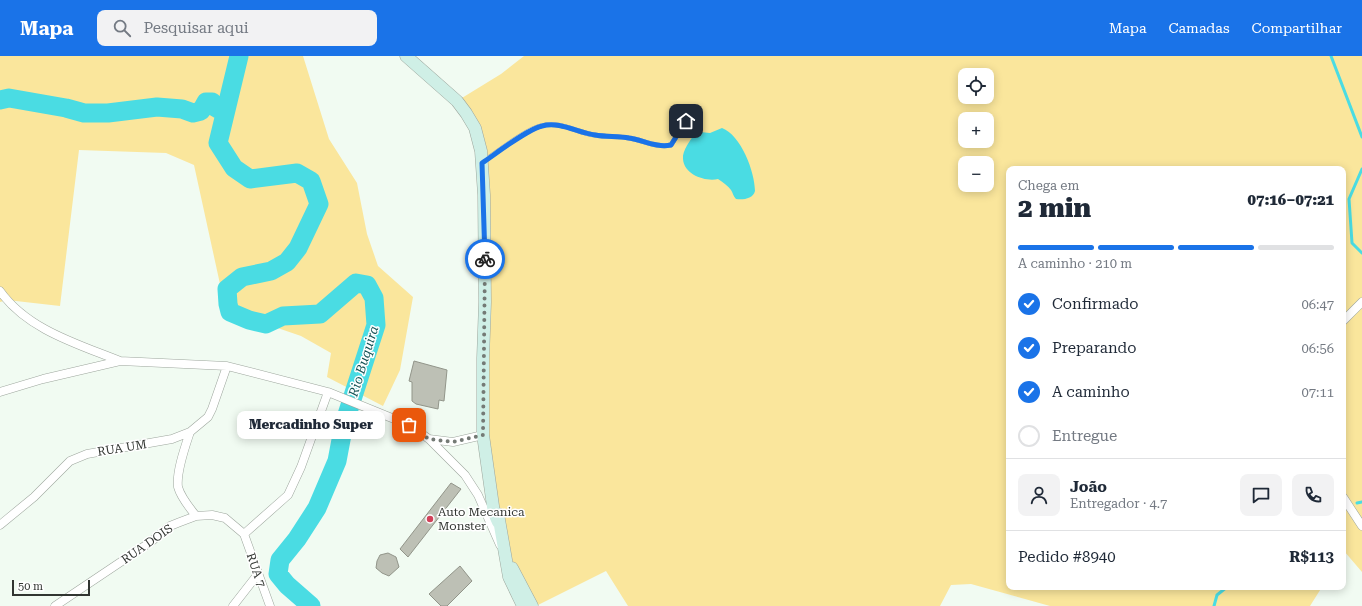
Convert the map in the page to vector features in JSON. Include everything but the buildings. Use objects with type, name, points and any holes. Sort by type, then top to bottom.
[{"type":"main road","points":[[406,56],[443,87],[466,112],[474,128],[482,151],[486,302],[483,358],[483,435],[494,514],[498,522],[508,577],[523,606]]},
{"type":"main road","points":[[504,556],[522,584],[532,606]]},
{"type":"street","points":[[0,291],[21,314],[56,335],[120,361]]},
{"type":"street","points":[[1346,319],[1362,302]]},
{"type":"street","points":[[0,392],[101,364],[120,361],[227,366],[328,392],[409,425],[429,439],[465,475],[478,495],[504,556]]},
{"type":"street","name":"RUA UM","points":[[0,525],[34,497],[70,461],[88,454],[172,439],[190,432],[208,417],[227,366]]},
{"type":"street","points":[[244,534],[288,495],[301,467],[328,392]]},
{"type":"street","points":[[190,432],[179,472],[178,487],[182,498],[196,516]]},
{"type":"street","points":[[429,439],[453,442],[483,435]]},
{"type":"street","points":[[1346,502],[1362,526]]},
{"type":"street","name":"RUA DOIS","points":[[55,606],[152,541],[170,526],[196,516],[212,515],[225,518],[244,534]]},
{"type":"street","name":"RUA 7","points":[[244,534],[268,605]]},
{"type":"street","points":[[233,606],[258,574]]},
{"type":"lane","points":[[482,163],[515,140],[541,126],[550,124],[594,135],[629,138],[662,146],[671,145],[686,121]]},
{"type":"shaded area","points":[[0,56],[303,56],[329,139],[357,183],[367,234],[378,266],[413,297],[400,370],[383,406],[327,377],[331,353],[301,336],[249,320],[228,304],[227,290],[220,284],[194,165],[166,153],[79,150],[60,306],[7,300],[0,302]]},
{"type":"shaded area","points":[[524,56],[1362,56],[1362,572],[1346,553],[1346,166],[1006,166],[1006,590],[1320,590],[1310,606],[1050,606],[971,584],[951,585],[940,606],[628,606],[606,571],[536,606],[504,556],[488,472],[481,151],[457,101],[501,74]]},
{"type":"water","points":[[722,128],[735,138],[746,155],[750,165],[753,174],[755,191],[752,196],[747,198],[736,199],[732,191],[720,180],[696,176],[684,165],[684,152],[695,133],[710,133]]},
{"type":"waterway","name":"Rio Buquira","points":[[239,56],[218,143],[234,168],[250,179],[297,173],[311,181],[319,204],[298,248],[287,262],[271,271],[242,277],[227,289],[230,312],[249,320],[266,324],[283,316],[320,314],[356,283],[367,285],[374,298],[376,325],[344,424],[337,461],[317,508],[297,539],[280,560],[278,574],[287,585],[311,606]]},
{"type":"waterway","points":[[1331,56],[1362,137]]},
{"type":"waterway","points":[[0,100],[9,98],[66,108],[84,113],[108,113],[157,107],[182,109],[193,113],[201,111],[206,102],[212,102],[215,107],[225,113]]},
{"type":"waterway","points":[[1362,169],[1349,199],[1352,243],[1362,253]]},
{"type":"waterway","points":[[1357,503],[1362,502]]},
{"type":"waterway","points":[[1214,606],[1217,595],[1223,590]]},
{"type":"way so far","points":[[409,425],[429,439],[453,442],[467,440],[483,435],[483,358],[486,302],[485,259]]},
{"type":"place","name":"Mercadinho Super","points":[[409,425]]},
{"type":"place","name":"Auto Mecanica Monster","points":[[430,519]]},
{"type":"route","points":[[485,259],[482,163],[515,140],[541,126],[550,124],[594,135],[629,138],[662,146],[671,145],[686,121]]}]
